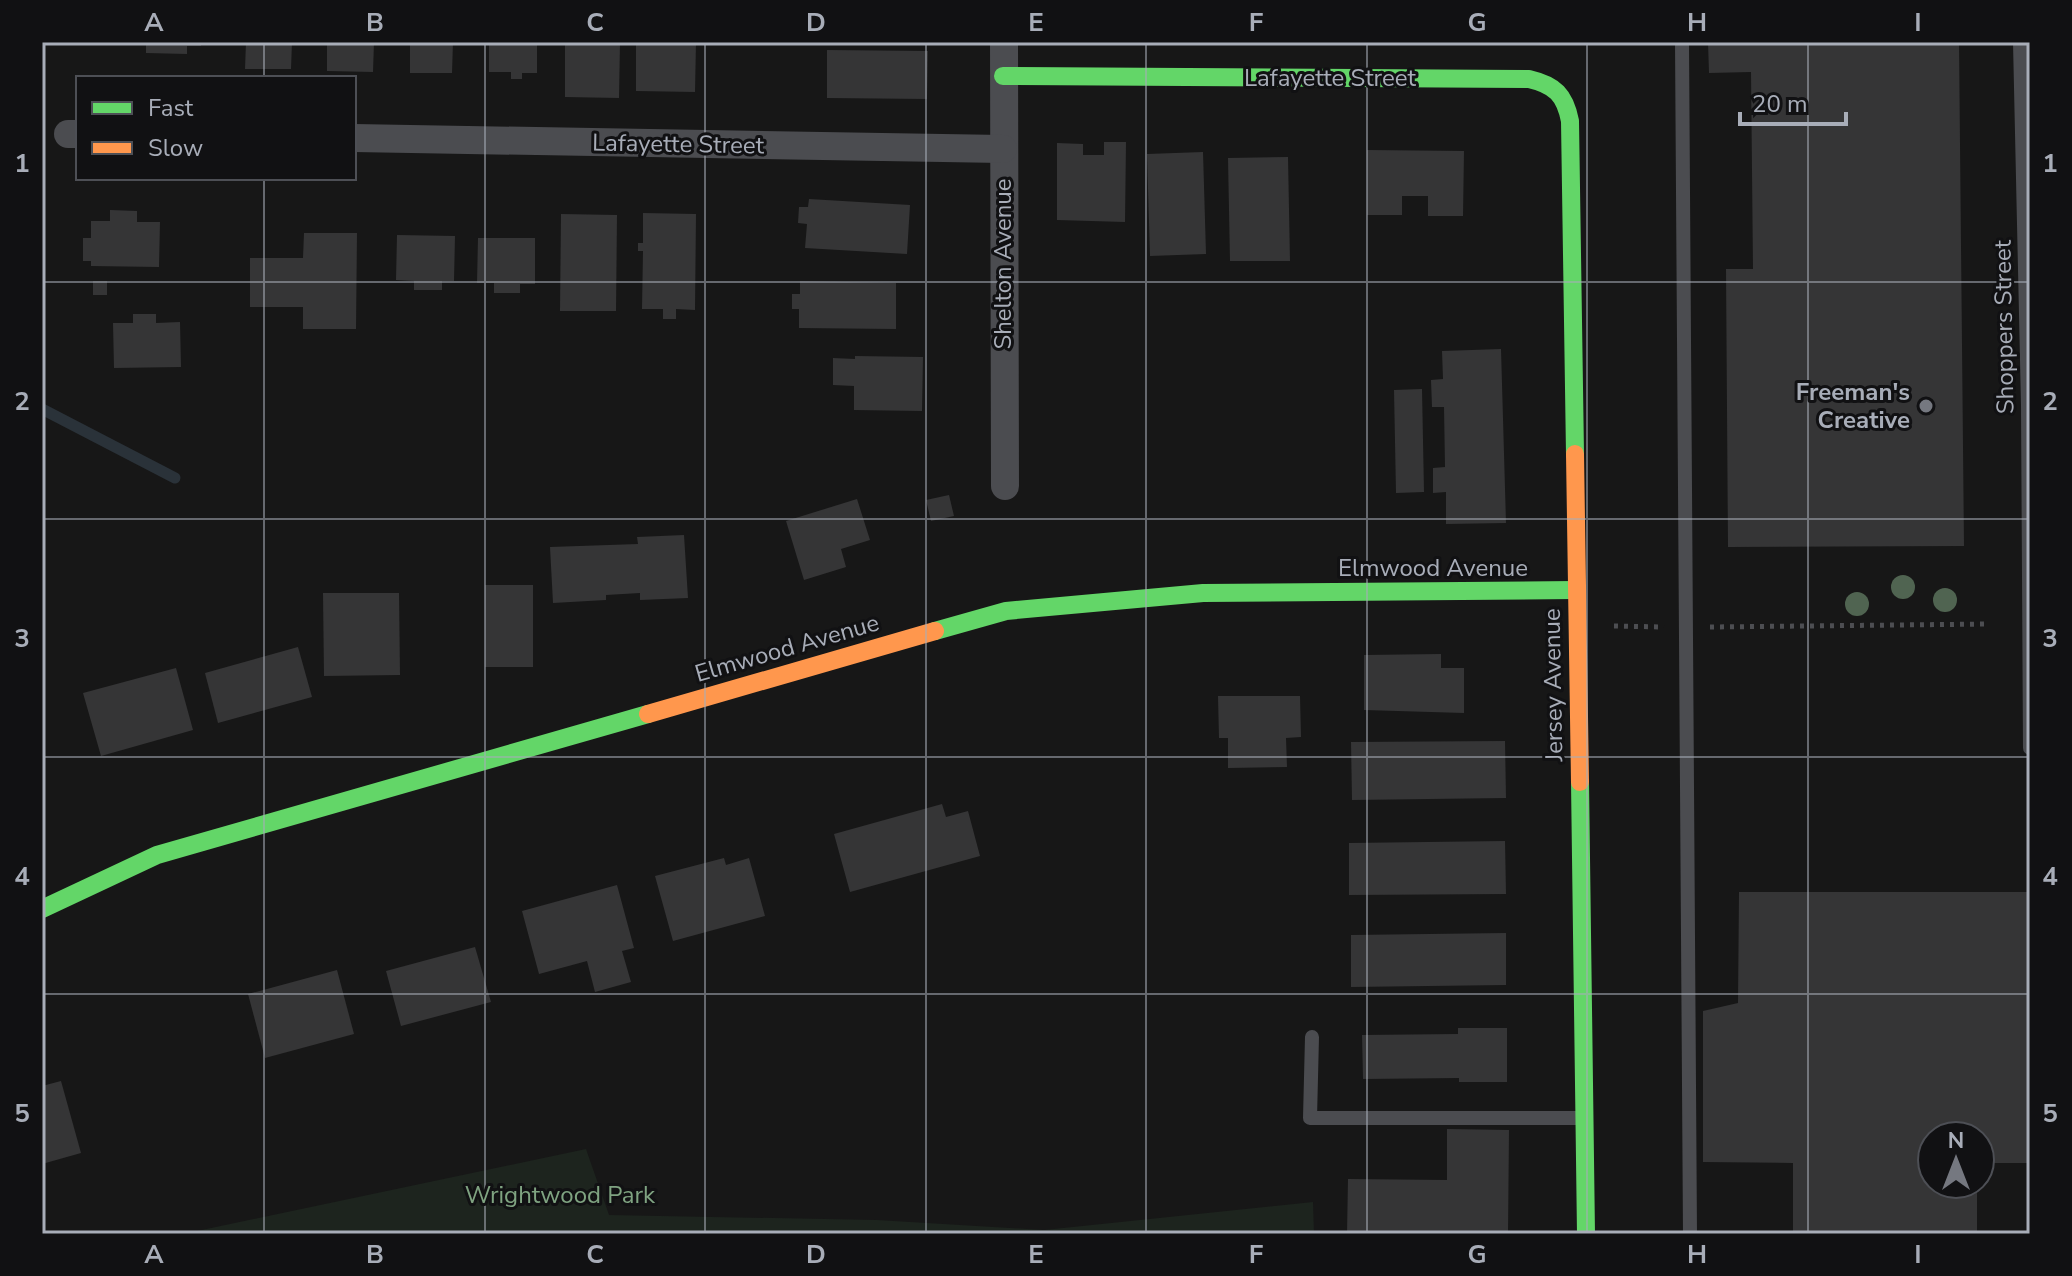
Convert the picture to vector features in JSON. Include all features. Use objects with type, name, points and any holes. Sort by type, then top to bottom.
[{"type":"street","name":"Shelton Avenue","points":[[1004,42],[1005,486]]},
{"type":"street","name":"Lafayette Street","points":[[1003,76],[1529,79],[1547,83],[1559,90]]},
{"type":"street","name":"Jersey Avenue","points":[[1559,90],[1567,103],[1570,121],[1586,1234]]},
{"type":"street","name":"Lafayette Street","points":[[356,138],[1003,149]]},
{"type":"street","name":"Elmwood Avenue","points":[[42,909],[157,855],[1006,611],[1203,593],[1575,590]]},
{"type":"lane","points":[[1682,42],[1690,1234]]},
{"type":"lane","name":"Shoppers Street","points":[[2020,42],[2026,78],[2030,748]]},
{"type":"lane","points":[[1312,1037],[1310,1118],[1584,1118]]},
{"type":"path","points":[[1719,627],[1989,624]]},
{"type":"path","points":[[1576,625],[1686,628]]},
{"type":"green space","name":"Wrightwood Park","points":[[586,1149],[609,1215],[877,1220],[1044,1230],[1313,1202],[1314,1234],[183,1234]]},
{"type":"building","points":[[134,42],[201,42],[201,46],[187,46],[187,54],[146,53],[146,45],[134,45]]},
{"type":"building","points":[[246,42],[292,42],[291,69],[245,69]]},
{"type":"building","points":[[327,42],[374,42],[373,72],[327,71]]},
{"type":"building","points":[[410,42],[453,42],[452,73],[410,73]]},
{"type":"building","points":[[489,42],[537,42],[537,73],[522,73],[522,79],[511,79],[511,72],[489,72]]},
{"type":"building","points":[[565,42],[620,42],[619,98],[565,97]]},
{"type":"building","points":[[636,42],[696,42],[695,92],[636,91]]},
{"type":"building","points":[[1708,42],[1959,42],[1964,546],[1728,547],[1726,269],[1753,269],[1751,72],[1709,73]]},
{"type":"building","points":[[827,50],[928,51],[927,99],[827,98]]},
{"type":"building","points":[[1104,142],[1126,142],[1125,222],[1057,220],[1057,143],[1083,144],[1083,155],[1104,155]]},
{"type":"building","points":[[1367,150],[1464,151],[1463,216],[1428,216],[1428,196],[1402,196],[1402,215],[1367,215]]},
{"type":"building","points":[[1203,152],[1206,254],[1150,256],[1147,154]]},
{"type":"building","points":[[1288,157],[1290,261],[1230,261],[1228,158]]},
{"type":"building","points":[[809,199],[910,205],[907,254],[805,248],[807,224],[798,223],[799,207],[808,207]]},
{"type":"building","points":[[110,210],[137,211],[137,222],[160,222],[159,267],[91,266],[91,261],[83,261],[83,238],[91,238],[91,221],[110,221]]},
{"type":"building","points":[[643,213],[696,214],[695,310],[676,309],[676,319],[663,319],[663,309],[642,309],[643,251],[638,251],[638,243],[643,243]]},
{"type":"building","points":[[561,214],[617,215],[616,311],[560,311]]},
{"type":"building","points":[[304,233],[357,233],[356,329],[303,329],[303,307],[250,307],[250,258],[303,258]]},
{"type":"building","points":[[397,235],[455,236],[454,281],[442,281],[442,290],[414,290],[414,281],[396,280]]},
{"type":"building","points":[[478,238],[535,238],[535,284],[520,284],[520,293],[494,293],[494,283],[477,283]]},
{"type":"building","points":[[93,281],[107,281],[107,295],[93,295]]},
{"type":"building","points":[[800,281],[896,283],[896,329],[799,328],[799,309],[792,309],[792,294],[800,294]]},
{"type":"building","points":[[133,314],[156,314],[156,323],[180,322],[181,367],[114,368],[113,323],[133,323]]},
{"type":"building","points":[[1501,349],[1506,523],[1446,524],[1446,492],[1433,493],[1433,468],[1445,467],[1444,407],[1432,407],[1431,380],[1443,379],[1442,351]]},
{"type":"building","points":[[855,356],[923,357],[922,411],[854,410],[854,386],[833,385],[833,358],[855,359]]},
{"type":"building","points":[[1422,389],[1424,492],[1396,493],[1394,390]]},
{"type":"building","points":[[949,495],[954,516],[931,521],[926,500]]},
{"type":"building","points":[[857,499],[870,540],[841,549],[846,567],[804,580],[786,521]]},
{"type":"building","points":[[684,535],[688,598],[640,600],[640,593],[606,595],[606,600],[553,603],[550,547],[638,544],[637,537]]},
{"type":"building","points":[[485,585],[533,585],[533,667],[485,667]]},
{"type":"building","points":[[323,593],[399,593],[400,675],[324,676]]},
{"type":"building","points":[[298,647],[312,697],[218,723],[205,673]]},
{"type":"building","points":[[1441,654],[1441,668],[1464,668],[1464,713],[1364,710],[1364,655]]},
{"type":"building","points":[[176,668],[193,730],[101,756],[83,693]]},
{"type":"building","points":[[1218,696],[1300,696],[1301,737],[1286,738],[1287,767],[1228,768],[1228,738],[1219,738]]},
{"type":"building","points":[[1505,741],[1506,798],[1352,800],[1351,742]]},
{"type":"building","points":[[942,804],[946,817],[968,811],[980,856],[850,892],[834,834]]},
{"type":"building","points":[[1505,841],[1506,894],[1349,895],[1349,843]]},
{"type":"building","points":[[724,858],[726,865],[749,858],[765,916],[673,941],[655,876]]},
{"type":"building","points":[[617,885],[634,948],[622,951],[631,982],[595,992],[587,961],[539,974],[522,911]]},
{"type":"building","points":[[1739,892],[2030,892],[2030,1163],[1996,1163],[1996,1120],[1916,1120],[1916,1200],[1977,1200],[1977,1234],[1793,1234],[1793,1163],[1703,1162],[1703,1011],[1738,1003]]},
{"type":"building","points":[[1506,933],[1506,985],[1351,987],[1351,935]]},
{"type":"building","points":[[475,947],[491,1002],[401,1026],[386,971]]},
{"type":"building","points":[[337,970],[354,1034],[265,1058],[248,994]]},
{"type":"building","points":[[1458,1028],[1507,1028],[1507,1082],[1459,1082],[1459,1078],[1363,1079],[1362,1035],[1458,1034]]},
{"type":"building","points":[[61,1081],[81,1153],[42,1164],[42,1086]]},
{"type":"building","points":[[1447,1129],[1509,1130],[1508,1234],[1347,1234],[1348,1179],[1447,1180]]},
{"type":"waterway","points":[[42,409],[175,478]]},
{"type":"traffic: fast","points":[[1003,76],[1529,79],[1546,84],[1562,98],[1570,121],[1575,454]]},
{"type":"traffic: fast","points":[[935,631],[1006,611],[1203,593],[1575,590]]},
{"type":"traffic: fast","points":[[42,909],[157,855],[648,714]]},
{"type":"traffic: fast","points":[[1580,782],[1586,1234]]},
{"type":"traffic: slow","points":[[1575,454],[1580,782]]},
{"type":"traffic: slow","points":[[648,714],[935,631]]},
{"type":"place","name":"Freeman's Creative","points":[[1926,406]]}]
